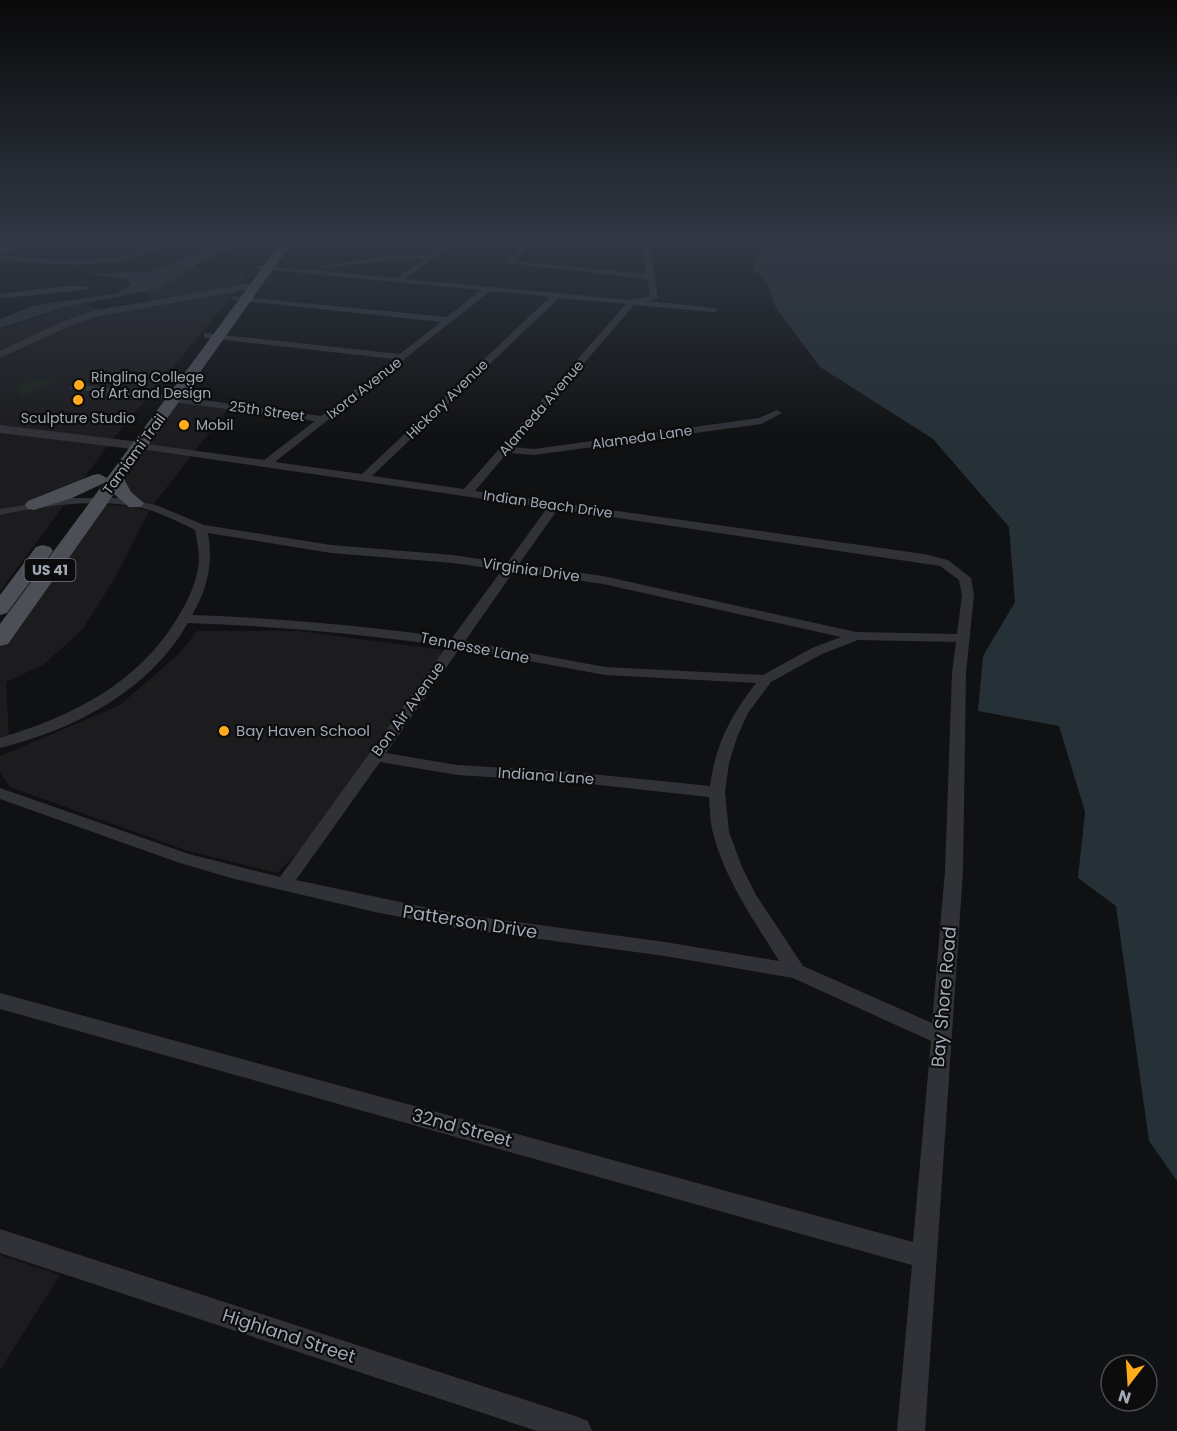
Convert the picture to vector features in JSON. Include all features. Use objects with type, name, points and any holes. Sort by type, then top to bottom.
[{"type":"main road","name":"Tamiami Trail","points":[[0,639],[7,611],[234,307]]},
{"type":"main road","points":[[34,505],[107,479],[135,503]]},
{"type":"street","points":[[0,355],[68,323],[126,307]]},
{"type":"street","points":[[356,307],[449,320]]},
{"type":"street","name":"Ixora Avenue","points":[[266,464],[466,307]]},
{"type":"street","name":"Hickory Avenue","points":[[364,478],[545,307]]},
{"type":"street","name":"Alameda Avenue","points":[[467,493],[628,307]]},
{"type":"street","points":[[681,307],[714,310]]},
{"type":"street","points":[[213,336],[403,357]]},
{"type":"street","name":"25th Street","points":[[75,387],[324,419]]},
{"type":"street","name":"Alameda Lane","points":[[505,450],[534,452],[761,421],[777,413]]},
{"type":"street","points":[[0,424],[132,445]]},
{"type":"street","points":[[0,429],[132,445]]},
{"type":"street","name":"Indian Beach Drive","points":[[132,445],[924,558],[954,568]]},
{"type":"street","name":"Virginia Drive","points":[[0,512],[34,505],[90,502],[135,503],[201,528],[331,549],[511,566],[640,587],[856,636]]},
{"type":"street","name":"Bon Air Avenue","points":[[284,884],[554,506]]},
{"type":"street","points":[[0,743],[71,719],[121,690],[156,658],[176,634],[197,592],[204,568],[201,528]]},
{"type":"street","name":"Bay Shore Road","points":[[911,1431],[954,871],[962,638],[968,586],[965,578],[954,568]]},
{"type":"street","name":"Tennesse Lane","points":[[184,619],[322,626],[456,643],[605,672],[766,679]]},
{"type":"street","points":[[796,971],[748,898],[733,867],[721,832],[717,792],[721,763],[729,737],[741,712],[766,679],[817,651],[856,636],[962,638]]},
{"type":"street","name":"Indiana Lane","points":[[375,756],[457,770],[572,777],[717,792]]},
{"type":"street","name":"Patterson Drive","points":[[0,793],[183,858],[375,905],[457,921],[665,949],[796,971],[941,1036]]},
{"type":"street","name":"32nd Street","points":[[0,1001],[924,1257]]},
{"type":"street","name":"Highland Street","points":[[0,1240],[578,1431]]},
{"type":"shaded area","points":[[31,307],[68,307],[0,328],[0,319]]},
{"type":"shaded area","name":"Ringling College of Art and Design","points":[[67,307],[104,309],[118,307],[223,307],[112,440],[0,591],[0,329]]},
{"type":"shaded area","points":[[1177,307],[1177,1181],[1149,1141],[1116,906],[1078,878],[1085,812],[1059,726],[978,711],[983,656],[1015,602],[1009,527],[933,439],[820,367],[776,308]]},
{"type":"shaded area","points":[[39,378],[55,381],[22,397],[19,385]]},
{"type":"shaded area","points":[[177,401],[229,408],[195,451],[146,444]]},
{"type":"shaded area","points":[[143,449],[191,456],[153,505],[139,501],[129,493],[121,479]]},
{"type":"shaded area","points":[[103,505],[130,506],[149,511],[115,578],[82,630],[43,665],[6,682],[9,736],[0,739],[0,648]]},
{"type":"shaded area","name":"Bay Haven School","points":[[197,631],[299,631],[442,650],[441,659],[300,850],[277,873],[188,851],[10,787],[0,772],[0,756],[120,705],[179,654]]},
{"type":"shaded area","points":[[0,1255],[60,1275],[0,1370]]},
{"type":"place","name":"Ringling College of Art and Design","points":[[79,385]]},
{"type":"place","name":"Sculpture Studio","points":[[78,400]]},
{"type":"place","name":"Mobil","points":[[184,425]]},
{"type":"place","name":"Bay Haven School","points":[[224,731]]}]
